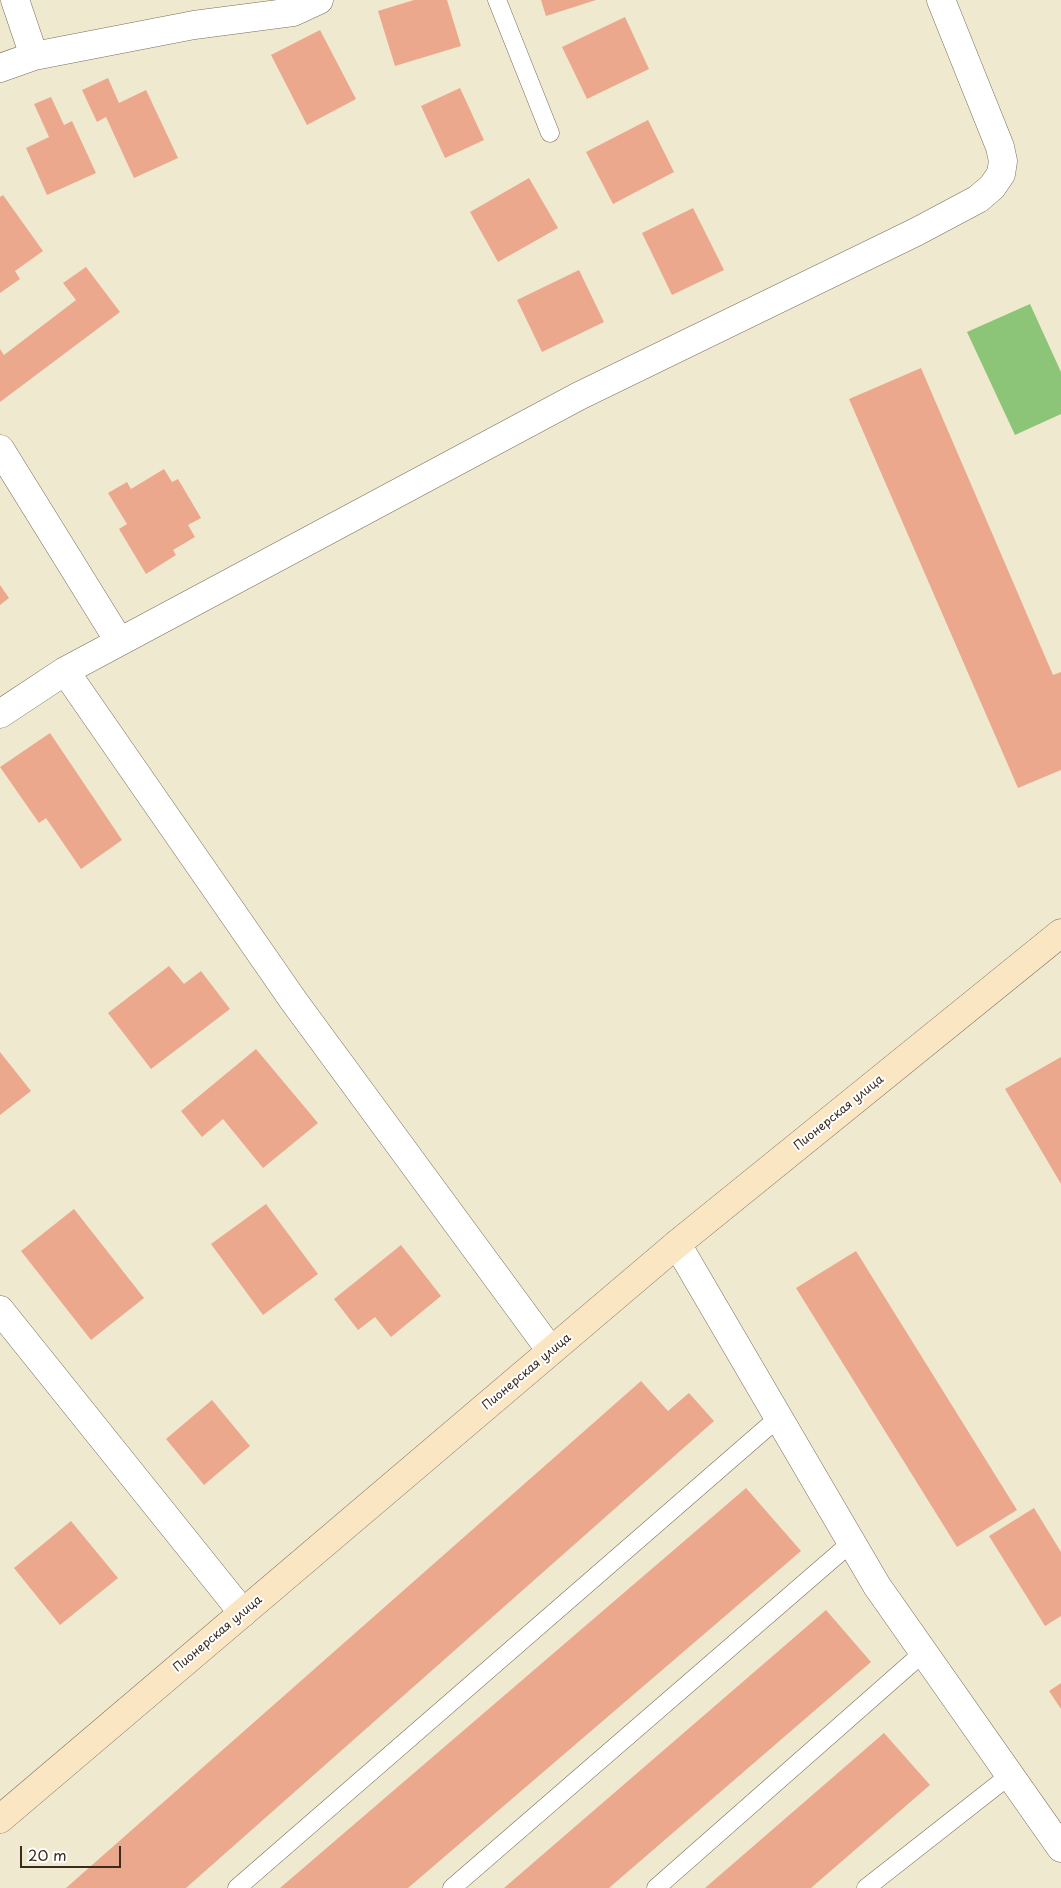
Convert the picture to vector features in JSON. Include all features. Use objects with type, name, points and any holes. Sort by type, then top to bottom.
[{"type":"street","points":[[15,0],[34,56]]},
{"type":"street","points":[[0,68],[34,56],[194,25],[293,12],[319,0]]},
{"type":"street","points":[[0,714],[65,671],[579,396],[916,232],[978,199],[992,187],[1001,174],[1003,161],[1000,147],[941,0]]},
{"type":"street","points":[[0,449],[120,641]]},
{"type":"street","points":[[65,671],[294,1000],[551,1351]]},
{"type":"street","name":"Пионерская улица","points":[[0,1819],[677,1244],[1061,933]]},
{"type":"street","points":[[677,1244],[877,1586],[1061,1848]]},
{"type":"street","points":[[0,1310],[243,1613]]},
{"type":"lane","points":[[496,0],[550,133]]},
{"type":"lane","points":[[237,1888],[778,1418]]},
{"type":"lane","points":[[452,1888],[852,1542]]},
{"type":"lane","points":[[656,1888],[924,1652]]},
{"type":"lane","points":[[866,1888],[1010,1774]]},
{"type":"green space","points":[[1030,304],[1061,372],[1061,414],[1015,435],[967,332]]},
{"type":"building","points":[[414,0],[447,0],[461,46],[395,66],[378,11]]},
{"type":"building","points":[[541,0],[596,0],[546,16]]},
{"type":"building","points":[[625,17],[649,69],[587,99],[562,47]]},
{"type":"building","points":[[320,30],[356,99],[307,125],[271,55]]},
{"type":"building","points":[[108,78],[119,103],[146,90],[178,158],[134,178],[106,117],[97,122],[82,90]]},
{"type":"building","points":[[460,88],[484,140],[445,158],[421,106]]},
{"type":"building","points":[[51,97],[64,125],[72,121],[96,173],[47,195],[26,148],[49,137],[34,104]]},
{"type":"building","points":[[648,120],[674,172],[613,204],[586,152]]},
{"type":"building","points":[[529,178],[558,228],[498,262],[470,212]]},
{"type":"building","points":[[3,195],[43,251],[15,271],[20,279],[0,293],[0,197]]},
{"type":"building","points":[[693,208],[724,270],[672,295],[642,233]]},
{"type":"building","points":[[86,267],[120,312],[0,402],[0,349],[4,355],[76,300],[63,283]]},
{"type":"building","points":[[579,270],[604,322],[542,352],[517,300]]},
{"type":"building","points":[[921,368],[1053,675],[1061,672],[1061,770],[1018,788],[849,399]]},
{"type":"building","points":[[164,469],[172,482],[178,479],[201,518],[188,525],[195,537],[173,550],[176,555],[146,574],[119,529],[127,524],[108,493],[127,482],[131,489]]},
{"type":"building","points":[[0,585],[9,598],[0,605]]},
{"type":"building","points":[[50,733],[122,840],[81,869],[46,818],[39,823],[0,767]]},
{"type":"building","points":[[169,966],[184,984],[201,971],[230,1009],[151,1069],[108,1013]]},
{"type":"building","points":[[256,1049],[318,1123],[263,1168],[223,1119],[202,1137],[181,1111]]},
{"type":"building","points":[[0,1052],[31,1091],[0,1115]]},
{"type":"building","points":[[1061,1057],[1061,1184],[1005,1089]]},
{"type":"building","points":[[266,1204],[318,1274],[263,1315],[211,1244]]},
{"type":"building","points":[[74,1209],[144,1298],[91,1340],[21,1251]]},
{"type":"building","points":[[401,1245],[441,1296],[391,1337],[375,1317],[358,1330],[334,1299]]},
{"type":"building","points":[[856,1251],[1017,1510],[957,1547],[796,1288]]},
{"type":"building","points":[[641,1381],[668,1411],[689,1393],[714,1421],[186,1888],[66,1888]]},
{"type":"building","points":[[212,1400],[250,1446],[204,1485],[166,1439]]},
{"type":"building","points":[[746,1488],[801,1551],[408,1888],[280,1888]]},
{"type":"building","points":[[1034,1508],[1061,1552],[1061,1616],[1045,1626],[989,1536]]},
{"type":"building","points":[[71,1521],[118,1578],[60,1625],[14,1568]]},
{"type":"building","points":[[826,1610],[871,1662],[609,1888],[504,1888]]},
{"type":"building","points":[[1061,1683],[1061,1709],[1049,1691]]},
{"type":"building","points":[[884,1733],[930,1785],[811,1888],[705,1888]]}]
